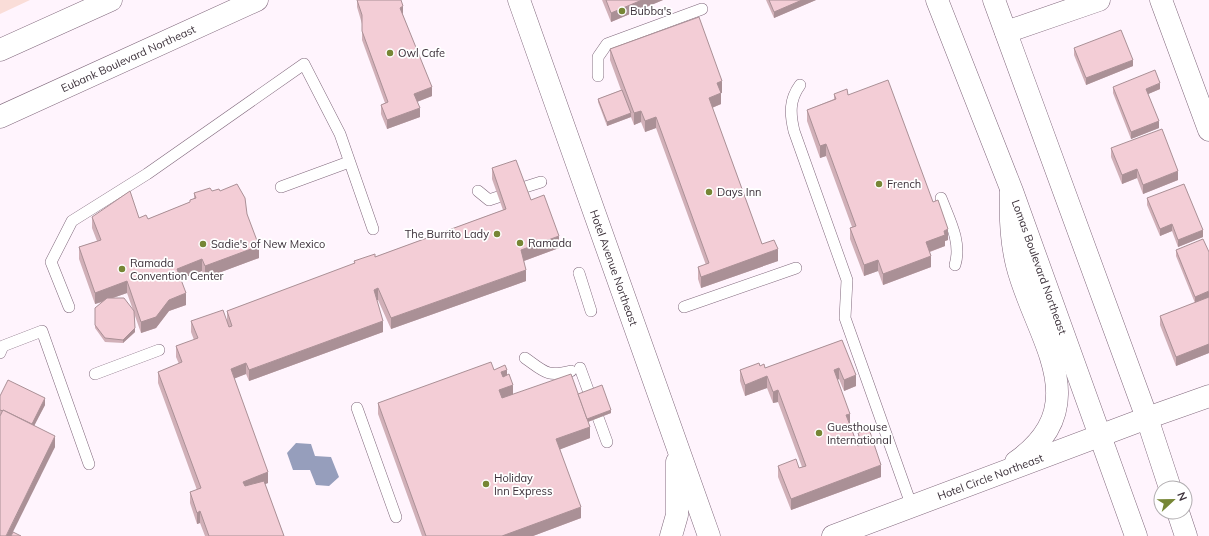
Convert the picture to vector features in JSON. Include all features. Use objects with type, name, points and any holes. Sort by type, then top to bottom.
[{"type":"street","points":[[0,50],[111,0]]},
{"type":"street","name":"Eubank Boulevard Northeast","points":[[0,117],[242,5],[257,0]]},
{"type":"street","name":"Hotel Avenue Northeast","points":[[519,0],[710,536]]},
{"type":"street","name":"Lomas Boulevard Northeast","points":[[937,0],[1012,190],[1136,536]]},
{"type":"street","points":[[994,0],[1147,418],[1167,480]]},
{"type":"street","points":[[1006,32],[1099,0]]},
{"type":"street","points":[[1161,0],[1209,130]]},
{"type":"street","points":[[994,476],[1021,459],[1040,441],[1052,423],[1058,402],[1056,377],[1017,265],[1012,236],[1012,190]]},
{"type":"street","name":"Hotel Circle Northeast","points":[[832,536],[994,476],[1100,434],[1209,396]]},
{"type":"street","points":[[671,536],[676,515],[677,445]]},
{"type":"street","points":[[1181,520],[1186,536]]},
{"type":"lane","points":[[598,76],[598,57],[607,44],[702,9]]},
{"type":"lane","points":[[69,307],[51,262],[72,221],[147,174],[304,64],[340,134],[373,229]]},
{"type":"lane","points":[[800,85],[792,98],[791,106],[794,131],[847,280],[845,318],[912,507]]},
{"type":"lane","points":[[281,187],[349,162]]},
{"type":"lane","points":[[522,188],[541,182]]},
{"type":"lane","points":[[478,190],[488,200],[498,197]]},
{"type":"lane","points":[[941,198],[957,246],[958,255],[955,265]]},
{"type":"lane","points":[[684,307],[796,268]]},
{"type":"lane","points":[[579,273],[591,311]]},
{"type":"lane","points":[[0,353],[3,346],[42,331],[89,464]]},
{"type":"lane","points":[[94,374],[159,350]]},
{"type":"lane","points":[[525,358],[543,372],[555,375],[576,369],[607,442]]},
{"type":"lane","points":[[358,408],[396,517]]},
{"type":"shaded area","points":[[0,0],[30,0],[0,14]]},
{"type":"water","points":[[296,443],[311,444],[315,456],[331,457],[339,477],[329,486],[316,485],[310,470],[293,470],[287,453]]},
{"type":"building","name":"Owl Cafe","points":[[357,0],[401,0],[403,6],[400,8],[432,87],[414,94],[420,108],[387,120],[381,105],[388,102],[362,31],[362,15]]},
{"type":"building","points":[[606,0],[642,0],[611,13]]},
{"type":"building","points":[[769,0],[802,0],[774,12]]},
{"type":"building","name":"Days Inn","points":[[699,17],[722,81],[717,83],[721,93],[709,98],[762,244],[774,240],[778,249],[701,277],[698,267],[709,263],[656,117],[645,121],[641,111],[634,113],[610,49]]},
{"type":"building","points":[[1121,30],[1133,60],[1086,78],[1074,48]]},
{"type":"building","points":[[1155,70],[1160,83],[1146,89],[1159,121],[1131,132],[1113,87]]},
{"type":"building","name":"French","points":[[888,80],[933,202],[938,200],[948,229],[944,231],[945,235],[926,242],[931,256],[883,274],[878,260],[864,265],[850,228],[856,226],[826,144],[820,146],[807,110],[836,99],[834,94],[847,89],[848,95]]},
{"type":"building","points":[[622,90],[631,113],[607,122],[598,99]]},
{"type":"building","points":[[1162,129],[1178,171],[1143,185],[1137,169],[1122,175],[1111,148]]},
{"type":"building","points":[[516,160],[531,200],[544,195],[559,236],[521,250],[526,270],[391,318],[378,288],[374,290],[383,321],[249,370],[246,363],[231,369],[268,472],[243,482],[245,486],[264,481],[284,536],[209,536],[200,511],[197,513],[190,492],[201,488],[158,372],[182,362],[176,346],[198,338],[191,321],[223,310],[229,327],[232,326],[227,311],[355,263],[354,261],[375,254],[375,257],[506,209],[492,168]]},
{"type":"building","points":[[237,184],[245,198],[247,214],[259,246],[205,266],[202,259],[177,269],[186,293],[169,300],[156,317],[141,322],[127,281],[95,293],[79,247],[101,240],[92,217],[130,191],[139,218],[146,215],[148,219],[190,202],[190,200],[196,198],[194,193],[210,188],[212,191],[219,189],[220,191]]},
{"type":"building","points":[[1184,184],[1203,230],[1178,240],[1172,224],[1160,229],[1147,198]]},
{"type":"building","points":[[1203,239],[1209,252],[1209,291],[1195,297],[1176,250]]},
{"type":"building","points":[[1209,297],[1209,344],[1176,357],[1160,316]]},
{"type":"building","points":[[107,298],[124,298],[134,311],[135,328],[123,340],[105,338],[95,325],[95,308]]},
{"type":"building","name":"Guesthouse International","points":[[842,340],[856,375],[844,380],[839,368],[834,370],[850,414],[846,415],[858,446],[862,444],[858,433],[869,429],[881,465],[791,499],[778,466],[796,459],[799,468],[806,466],[778,390],[773,392],[767,376],[745,385],[740,370],[759,363],[760,366],[764,364],[765,368]]},
{"type":"building","name":"Holiday Inn Express","points":[[491,362],[494,370],[505,365],[507,370],[501,372],[503,377],[509,374],[513,385],[499,390],[502,398],[571,374],[590,427],[556,439],[581,507],[502,536],[426,536],[378,403]]},
{"type":"building","points":[[8,380],[45,398],[32,424],[3,410],[0,410],[0,396]]},
{"type":"building","points":[[602,385],[611,410],[587,419],[578,394]]},
{"type":"building","points":[[3,410],[55,436],[6,536],[0,536],[0,416]]},
{"type":"building","points":[[13,532],[21,536],[11,536]]},
{"type":"place","name":"Bubba's","points":[[622,11]]},
{"type":"place","name":"Owl Cafe","points":[[390,53]]},
{"type":"place","name":"French","points":[[879,184]]},
{"type":"place","name":"Days Inn","points":[[709,192]]},
{"type":"place","name":"The Burrito Lady","points":[[497,234]]},
{"type":"place","name":"Ramada","points":[[520,243]]},
{"type":"place","name":"Sadie's of New Mexico","points":[[203,244]]},
{"type":"place","name":"Ramada Convention Center","points":[[122,269]]},
{"type":"place","name":"Guesthouse International","points":[[819,433]]},
{"type":"place","name":"Holiday Inn Express","points":[[486,484]]}]
